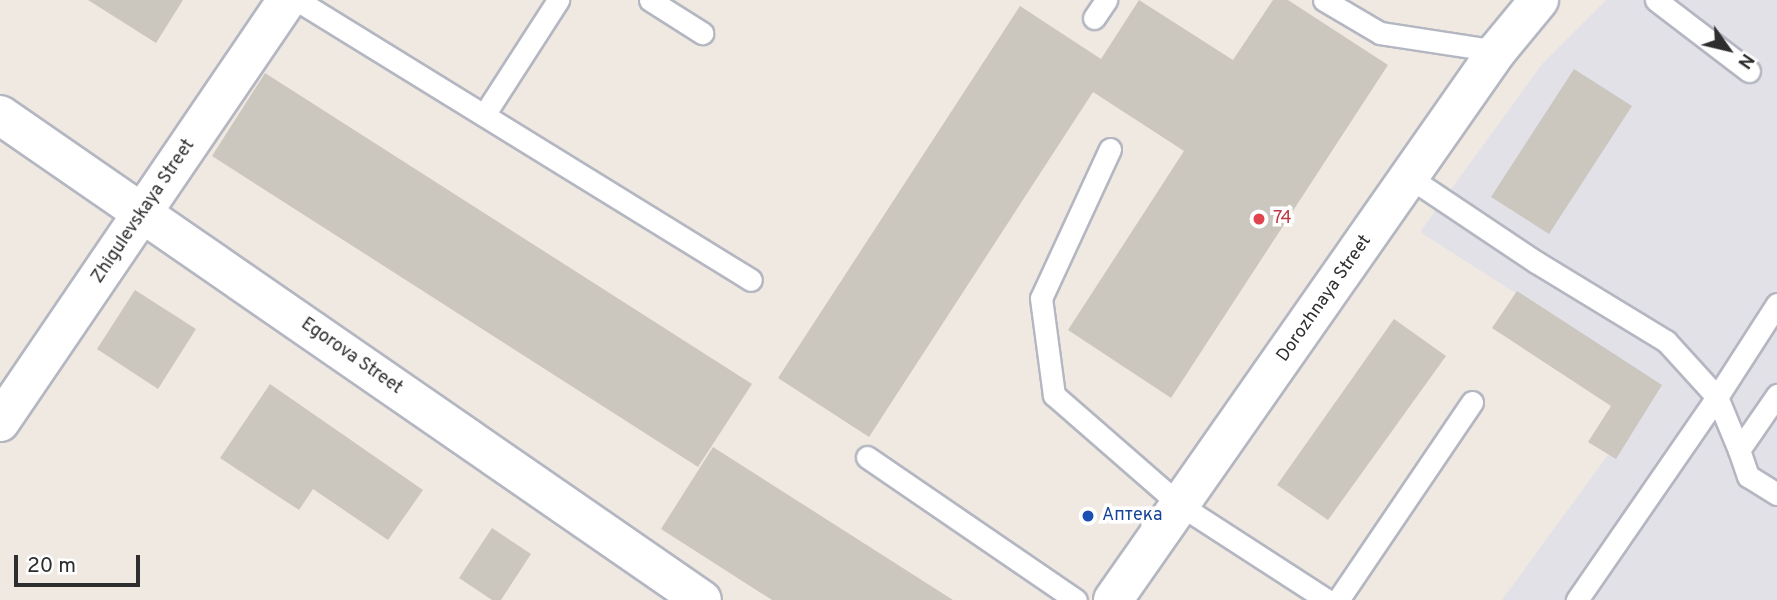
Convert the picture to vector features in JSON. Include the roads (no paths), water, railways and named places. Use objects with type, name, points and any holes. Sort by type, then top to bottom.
[{"type":"street","name":"Zhigulevskaya Street","points":[[0,422],[287,0]]},
{"type":"street","name":"Dorozhnaya Street","points":[[1113,600],[1497,51],[1539,0]]},
{"type":"street","name":"Egorova Street","points":[[0,115],[702,600]]},
{"type":"lane","points":[[297,0],[751,280]]},
{"type":"lane","points":[[484,115],[558,0]]},
{"type":"lane","points":[[650,0],[702,33]]},
{"type":"lane","points":[[1324,0],[1380,33],[1497,51]]},
{"type":"lane","points":[[1656,0],[1749,71]]},
{"type":"lane","points":[[1110,149],[1041,298],[1054,395],[1180,505],[1327,600]]},
{"type":"lane","points":[[1409,177],[1536,262],[1666,341],[1717,397],[1748,476],[1777,494]]},
{"type":"lane","points":[[1577,600],[1717,397],[1777,304]]},
{"type":"lane","points":[[1739,450],[1777,395]]},
{"type":"lane","points":[[1338,600],[1472,402]]},
{"type":"lane","points":[[867,457],[1076,600]]},
{"type":"place","name":"74","points":[[1259,219]]},
{"type":"place","name":"Аптека","points":[[1088,516]]}]
